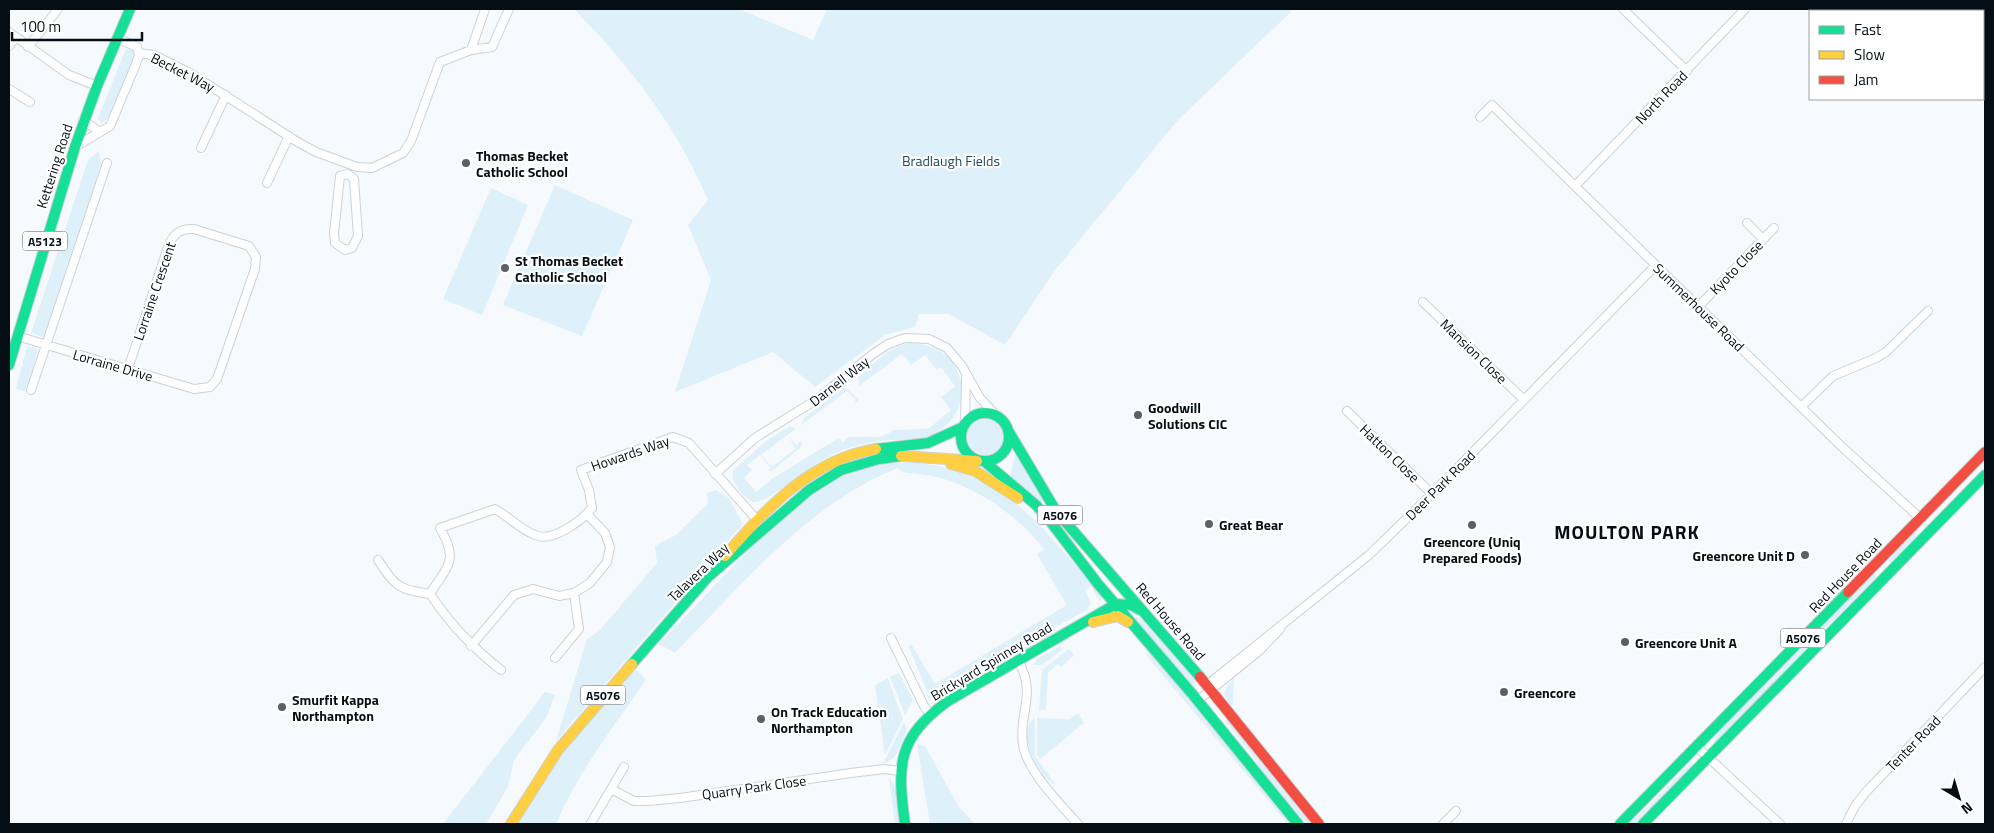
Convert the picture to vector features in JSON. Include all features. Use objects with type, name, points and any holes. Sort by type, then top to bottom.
[{"type":"main road","name":"Kettering Road","points":[[9,365],[83,120],[130,9]]},
{"type":"main road","points":[[708,577],[757,520],[789,490],[826,465],[864,452],[928,443],[964,425],[975,415],[983,413],[997,416],[1009,432],[1008,447],[1004,453],[998,458],[981,461]]},
{"type":"main road","points":[[964,425],[961,434],[963,448],[967,453],[981,461],[1036,505],[1120,606],[1134,627],[1298,824]]},
{"type":"main road","name":"Red House Road","points":[[1009,432],[1056,511],[1124,588],[1319,824]]},
{"type":"main road","name":"Red House Road","points":[[1620,824],[1985,452]]},
{"type":"main road","name":"Talavera Way","points":[[511,824],[544,771],[575,729],[708,577],[809,490],[840,470],[878,459],[900,456],[981,461]]},
{"type":"main road","points":[[924,458],[975,471],[1050,521]]},
{"type":"main road","points":[[1920,518],[1928,520],[1935,518],[1976,477],[1985,473]]},
{"type":"main road","points":[[1643,824],[1985,473]]},
{"type":"main road","points":[[1103,618],[1120,606],[1128,596],[1124,588]]},
{"type":"main road","points":[[1120,606],[1145,614]]},
{"type":"main road","name":"Brickyard Spinney Road","points":[[904,824],[900,792],[900,771],[910,738],[930,714],[948,701],[1019,662],[1066,632],[1120,606]]},
{"type":"main road","points":[[1066,632],[1103,618],[1118,616],[1134,627]]},
{"type":"main road","points":[[1208,689],[1212,711],[1250,757],[1263,783]]},
{"type":"street","points":[[28,46],[58,9]]},
{"type":"street","points":[[471,50],[485,9]]},
{"type":"street","name":"Becket Way","points":[[139,53],[150,54],[166,61],[226,95],[316,152],[347,165],[372,168],[403,153],[411,141],[440,62],[471,50],[492,47],[509,9]]},
{"type":"street","points":[[1623,9],[1687,71]]},
{"type":"street","name":"North Road","points":[[1576,185],[1745,9]]},
{"type":"street","points":[[9,46],[12,35],[70,76],[97,86]]},
{"type":"street","points":[[74,147],[112,123],[139,53],[134,45],[117,38]]},
{"type":"street","points":[[9,89],[30,102]]},
{"type":"street","name":"Becket Way","points":[[201,148],[226,95]]},
{"type":"street","name":"Summerhouse Road","points":[[1480,116],[1492,105],[1801,407],[1920,518]]},
{"type":"street","points":[[83,120],[100,132]]},
{"type":"street","points":[[267,183],[289,136]]},
{"type":"street","points":[[31,390],[107,163]]},
{"type":"street","points":[[347,165],[348,174],[354,179],[358,236],[352,248],[345,250],[335,243],[334,233],[340,176],[348,174]]},
{"type":"street","points":[[1747,223],[1763,239]]},
{"type":"street","name":"Kyoto Close","points":[[1699,306],[1774,228]]},
{"type":"street","name":"Lorraine Crescent","points":[[128,369],[172,238],[182,230],[194,229],[243,243],[249,246],[256,257],[255,269],[217,379],[210,387]]},
{"type":"street","name":"Deer Park Road","points":[[1197,701],[1208,689],[1259,650],[1283,626],[1368,555],[1432,494],[1656,265]]},
{"type":"street","name":"Mansion Close","points":[[1423,302],[1524,400]]},
{"type":"street","points":[[1801,407],[1833,376],[1886,352],[1928,311]]},
{"type":"street","name":"Lorraine Drive","points":[[17,336],[194,389],[210,387]]},
{"type":"street","name":"Darnell Way","points":[[715,474],[755,438],[808,405],[873,354],[896,340],[918,338],[937,342],[954,355],[980,398],[997,416]]},
{"type":"street","points":[[964,425],[966,374]]},
{"type":"street","name":"Hatton Close","points":[[1347,412],[1432,494]]},
{"type":"street","name":"Howards Way","points":[[587,514],[592,508],[589,490],[581,470],[673,437],[689,443],[757,520]]},
{"type":"street","points":[[430,594],[451,560],[450,546],[440,528],[495,509],[537,536],[554,534],[580,522],[587,514],[605,533],[610,547],[607,562],[590,583],[574,593],[559,596],[533,589],[514,595],[470,646]]},
{"type":"street","points":[[378,560],[393,582],[404,590],[430,594],[470,646],[501,670]]},
{"type":"street","points":[[555,658],[579,629],[574,593]]},
{"type":"street","points":[[891,638],[924,706],[930,714]]},
{"type":"street","points":[[1019,662],[1027,680],[1028,691],[1022,735],[1025,754],[1037,774],[1078,824]]},
{"type":"street","name":"Tenter Road","points":[[1846,824],[1855,806],[1866,792],[1985,667]]},
{"type":"street","points":[[1696,746],[1780,824]]},
{"type":"street","points":[[591,823],[624,767]]},
{"type":"street","name":"Quarry Park Close","points":[[611,789],[634,800],[648,801],[859,772],[900,771]]},
{"type":"street","points":[[1443,824],[1456,811]]},
{"type":"green space","name":"Bradlaugh Fields","points":[[574,9],[739,9],[813,40],[827,9],[1294,9],[1178,120],[1056,269],[1005,345],[949,314],[919,314],[915,327],[885,335],[815,387],[773,352],[675,392],[711,280],[688,225],[708,200],[686,154],[646,92],[604,41]]},
{"type":"green space","points":[[126,49],[137,51],[107,119],[101,124],[98,118]]},
{"type":"green space","points":[[99,151],[101,165],[45,338],[31,333],[88,160]]},
{"type":"green space","points":[[555,185],[633,220],[582,336],[503,305]]},
{"type":"green space","points":[[491,188],[528,205],[482,315],[443,299]]},
{"type":"green space","points":[[911,343],[922,344],[943,352],[958,371],[962,394],[955,415],[948,424],[923,438],[875,442],[857,445],[840,451],[817,463],[778,491],[760,501],[753,502],[741,493],[733,480],[733,470],[766,441],[790,426],[795,429],[761,455],[772,467],[795,449],[789,436],[796,445],[802,440],[801,447],[772,471],[768,470],[771,468],[760,455],[747,465],[752,470],[744,478],[756,492],[773,478],[839,438],[843,442],[849,437],[880,437],[895,430],[928,429],[951,410],[941,397],[955,386],[941,367],[937,370],[925,355],[911,365],[902,354],[859,386],[858,377],[882,356],[895,348]]},
{"type":"green space","points":[[27,346],[38,349],[27,392],[16,389]]},
{"type":"green space","points":[[845,387],[859,400],[854,404],[856,400],[847,391],[801,425],[804,418]]},
{"type":"green space","points":[[985,419],[992,420],[998,424],[1002,430],[1002,444],[998,450],[992,454],[985,455],[978,454],[972,450],[968,444],[967,437],[968,430],[972,424],[978,420]]},
{"type":"green space","points":[[1016,450],[1043,499],[1039,503],[1010,477]]},
{"type":"green space","points":[[889,463],[917,463],[940,466],[974,478],[993,488],[1017,504],[1040,525],[1102,595],[1100,602],[1091,586],[1085,590],[1091,603],[1087,610],[1028,642],[1008,657],[928,694],[909,647],[911,644],[935,684],[1067,605],[1037,554],[1044,549],[1012,516],[986,498],[958,484],[934,476],[902,472],[898,468],[866,483],[835,502],[806,524],[751,574],[675,653],[659,644],[745,554],[803,499],[840,475]]},
{"type":"green space","points":[[716,490],[729,498],[743,524],[556,741],[587,639],[599,631],[657,563],[655,546],[676,535],[708,503],[707,493]]},
{"type":"green space","points":[[1917,530],[1913,542],[1891,563],[1887,560]]},
{"type":"green space","points":[[1874,573],[1876,577],[1714,744],[1717,733]]},
{"type":"green space","points":[[1137,617],[1143,621],[1195,681],[1194,684],[1188,682],[1134,618]]},
{"type":"green space","points":[[1050,632],[1052,634],[969,685],[936,698],[926,697],[979,676],[1010,659],[1029,643]]},
{"type":"green space","points":[[1060,646],[1063,649],[1042,665],[1033,665],[1037,659]]},
{"type":"green space","points":[[1069,649],[1074,655],[1061,667],[1058,664],[1048,672],[1046,710],[1039,710],[1042,670]]},
{"type":"green space","points":[[1149,653],[1187,695],[1291,824],[1288,824],[1146,655]]},
{"type":"green space","points":[[634,667],[646,680],[586,768],[556,824],[518,824],[558,759]]},
{"type":"green space","points":[[899,673],[913,700],[905,715],[890,677]]},
{"type":"green space","points":[[888,678],[903,719],[885,755],[875,685]]},
{"type":"green space","points":[[1234,678],[1233,704],[1230,707],[1224,694],[1227,686]]},
{"type":"green space","points":[[545,692],[555,695],[546,718],[514,760],[508,787],[486,824],[443,824]]},
{"type":"green space","points":[[1078,713],[1084,723],[1040,759],[1037,755],[1037,718],[1069,719]]},
{"type":"green space","points":[[1035,718],[1035,756],[1056,785],[1049,781],[1031,754],[1027,733],[1029,724]]},
{"type":"green space","points":[[1227,719],[1312,824],[1305,824],[1263,773],[1251,753],[1225,721]]},
{"type":"green space","points":[[904,722],[907,730],[897,754],[889,761],[883,763],[876,763],[884,762]]},
{"type":"green space","points":[[917,744],[925,746],[959,807],[975,824],[930,824]]},
{"type":"green space","points":[[1691,763],[1693,765],[1635,824],[1628,824],[1645,810]]},
{"type":"green space","points":[[889,777],[898,799],[899,818],[898,823],[895,824]]},
{"type":"traffic: fast","points":[[9,365],[75,147],[97,86],[130,9]]},
{"type":"traffic: fast","points":[[980,413],[990,413],[1002,420],[1009,432],[1009,437],[1009,442],[1002,454],[990,461],[980,461],[972,457],[965,450],[961,442],[961,432],[965,424],[972,417],[980,413]]},
{"type":"traffic: fast","points":[[876,449],[928,443],[963,427]]},
{"type":"traffic: fast","points":[[1009,432],[1056,511],[1200,677]]},
{"type":"traffic: fast","points":[[632,664],[708,577],[809,490],[841,470],[879,459],[901,456]]},
{"type":"traffic: fast","points":[[985,462],[1036,505],[1050,521],[1098,584],[1194,696],[1298,824]]},
{"type":"traffic: fast","points":[[1643,824],[1985,475]]},
{"type":"traffic: fast","points":[[1620,824],[1848,592]]},
{"type":"traffic: fast","points":[[905,824],[901,785],[904,754],[910,741],[931,714],[948,701],[1116,604],[1131,605],[1140,610]]},
{"type":"traffic: slow","points":[[725,556],[773,504],[811,475],[831,463],[876,449]]},
{"type":"traffic: slow","points":[[901,456],[977,461]]},
{"type":"traffic: slow","points":[[951,464],[975,471],[1018,498]]},
{"type":"traffic: slow","points":[[1093,622],[1118,616],[1128,622]]},
{"type":"traffic: slow","points":[[511,824],[558,750],[632,664]]},
{"type":"traffic: jam","points":[[1848,592],[1985,452]]},
{"type":"traffic: jam","points":[[1200,677],[1319,824]]},
{"type":"place","name":"Thomas Becket Catholic School","points":[[466,163]]},
{"type":"place","name":"St Thomas Becket Catholic School","points":[[505,268]]},
{"type":"place","name":"Goodwill Solutions CIC","points":[[1138,415]]},
{"type":"place","name":"Great Bear","points":[[1209,524]]},
{"type":"place","name":"Greencore (Uniq Prepared Foods)","points":[[1472,525]]},
{"type":"place","name":"Greencore Unit D","points":[[1805,555]]},
{"type":"place","name":"Greencore Unit A","points":[[1625,642]]},
{"type":"place","name":"Greencore","points":[[1504,692]]},
{"type":"place","name":"Smurfit Kappa Northampton","points":[[282,707]]},
{"type":"place","name":"On Track Education Northampton","points":[[761,719]]},
{"type":"district","name":"MOULTON PARK","points":[[1627,531]]}]
